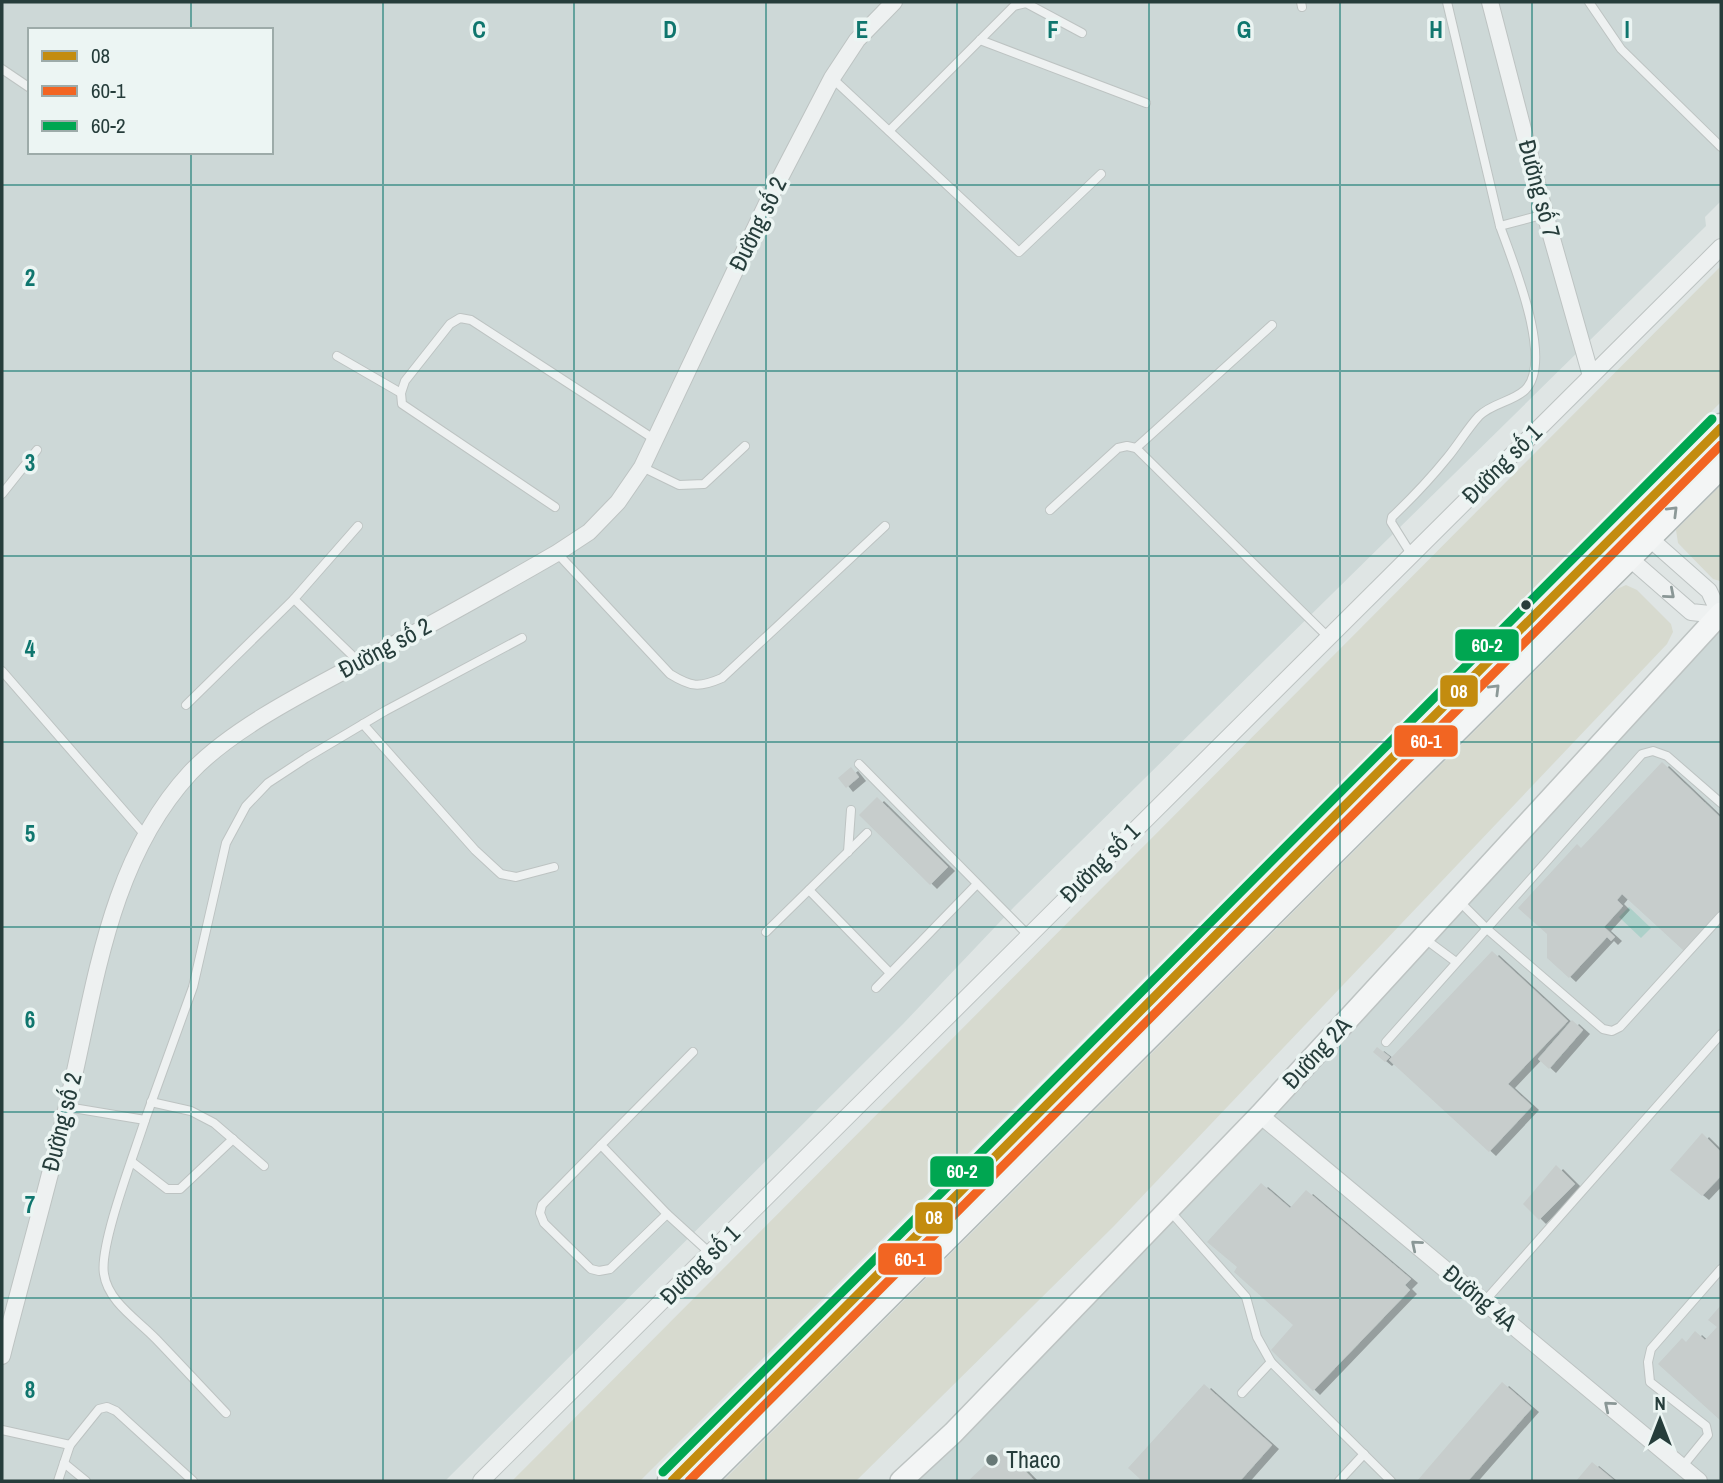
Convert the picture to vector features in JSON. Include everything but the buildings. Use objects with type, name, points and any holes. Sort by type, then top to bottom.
[{"type":"highway","points":[[672,1481],[1721,428]]},
{"type":"highway","points":[[701,1481],[1721,463]]},
{"type":"street","name":"Đường số 2","points":[[2,1356],[67,1107],[106,937],[122,883],[145,835],[191,772],[237,734],[328,678],[557,554],[589,532],[618,502],[642,467],[768,201],[832,78],[857,40],[894,2]]},
{"type":"street","name":"Đường số 7","points":[[1490,2],[1545,214],[1591,376]]},
{"type":"street","name":"Đường số 1","points":[[481,1481],[1721,247]]},
{"type":"street","points":[[1648,537],[1709,591],[1720,615]]},
{"type":"street","points":[[1628,557],[1691,612],[1720,615]]},
{"type":"street","name":"Đường 2A","points":[[901,1481],[953,1433],[1260,1115],[1720,615]]},
{"type":"street","name":"Đường 4A","points":[[1260,1115],[1699,1481]]},
{"type":"lane","points":[[1411,554],[1391,522],[1392,517],[1447,458],[1479,416],[1488,408],[1524,391],[1530,384],[1534,368],[1534,337],[1530,311],[1500,226],[1447,2]]},
{"type":"lane","points":[[1589,2],[1621,49],[1721,148]]},
{"type":"lane","points":[[888,131],[1014,6],[1026,3],[1082,33]]},
{"type":"lane","points":[[980,40],[1146,103]]},
{"type":"lane","points":[[2,69],[28,87]]},
{"type":"lane","points":[[832,78],[1019,252],[1101,174]]},
{"type":"lane","points":[[1500,226],[1545,214]]},
{"type":"lane","points":[[555,507],[402,404],[401,393],[405,381],[450,324],[460,318],[471,320],[654,439]]},
{"type":"lane","points":[[1136,448],[1272,325]]},
{"type":"lane","points":[[337,356],[401,393]]},
{"type":"lane","points":[[642,467],[679,485],[704,484],[745,446]]},
{"type":"lane","points":[[1051,510],[1118,448],[1136,448],[1328,637]]},
{"type":"lane","points":[[2,494],[37,450]]},
{"type":"lane","points":[[186,705],[294,599],[358,526]]},
{"type":"lane","points":[[557,554],[670,674],[688,685],[706,685],[722,678],[885,526]]},
{"type":"lane","points":[[294,599],[360,663]]},
{"type":"lane","points":[[226,1413],[122,1307],[107,1286],[103,1271],[108,1238],[145,1120],[194,987],[226,843],[246,806],[268,783],[363,724],[522,638]]},
{"type":"lane","points":[[2,671],[145,835]]},
{"type":"lane","points":[[363,724],[475,850],[501,874],[516,877],[554,867]]},
{"type":"lane","points":[[1386,1042],[1642,754],[1653,751],[1667,756],[1721,803]]},
{"type":"lane","points":[[859,764],[1028,935]]},
{"type":"lane","points":[[848,852],[851,810]]},
{"type":"lane","points":[[766,932],[867,833]]},
{"type":"lane","points":[[876,988],[977,884]]},
{"type":"lane","points":[[809,890],[890,973]]},
{"type":"lane","points":[[1458,900],[1487,929],[1603,1029],[1612,1031],[1620,1027],[1721,916]]},
{"type":"lane","points":[[1423,937],[1456,962]]},
{"type":"lane","points":[[1484,1302],[1721,1034]]},
{"type":"lane","points":[[667,1214],[610,1269],[599,1271],[591,1269],[544,1223],[540,1213],[542,1205],[693,1052]]},
{"type":"lane","points":[[151,1102],[191,1111],[214,1123],[264,1166]]},
{"type":"lane","points":[[67,1107],[145,1120]]},
{"type":"lane","points":[[132,1162],[167,1189],[180,1189],[233,1139]]},
{"type":"lane","points":[[600,1145],[667,1214],[711,1254]]},
{"type":"lane","points":[[1168,1210],[1246,1297],[1257,1338],[1271,1362],[1391,1481]]},
{"type":"lane","points":[[1682,1467],[1707,1435],[1706,1426],[1650,1382],[1648,1362],[1651,1349],[1721,1269]]},
{"type":"lane","points":[[1242,1392],[1271,1362]]},
{"type":"lane","points":[[58,1481],[70,1446],[99,1409],[107,1407],[116,1410],[193,1481]]},
{"type":"lane","points":[[2,1430],[70,1446]]},
{"type":"lane","points":[[1339,1481],[1364,1454]]},
{"type":"lane","points":[[64,1464],[86,1481]]},
{"type":"shaded area","points":[[2,2],[1721,2],[1721,201],[1705,217],[1706,226],[1014,907],[903,1024],[445,1481],[2,1481]]},
{"type":"shaded area","points":[[1721,266],[1721,402],[640,1481],[512,1481]]},
{"type":"shaded area","points":[[1721,485],[1720,581],[1713,579],[1678,543],[1676,530]]},
{"type":"shaded area","points":[[1626,585],[1637,590],[1671,624],[1673,632],[1667,644],[1114,1226],[856,1481],[723,1481],[1617,589]]},
{"type":"shaded area","points":[[1721,626],[1721,1481],[914,1481]]},
{"type":"shaded area","points":[[1629,907],[1651,928],[1641,938],[1619,917]]},
{"type":"transit line","name":"60-2","points":[[663,1472],[1712,419]]},
{"type":"transit line","name":"08","points":[[672,1481],[1721,428]]},
{"type":"transit line","name":"60-1","points":[[689,1481],[1721,445]]},
{"type":"place","name":"Thaco","points":[[992,1460]]}]
